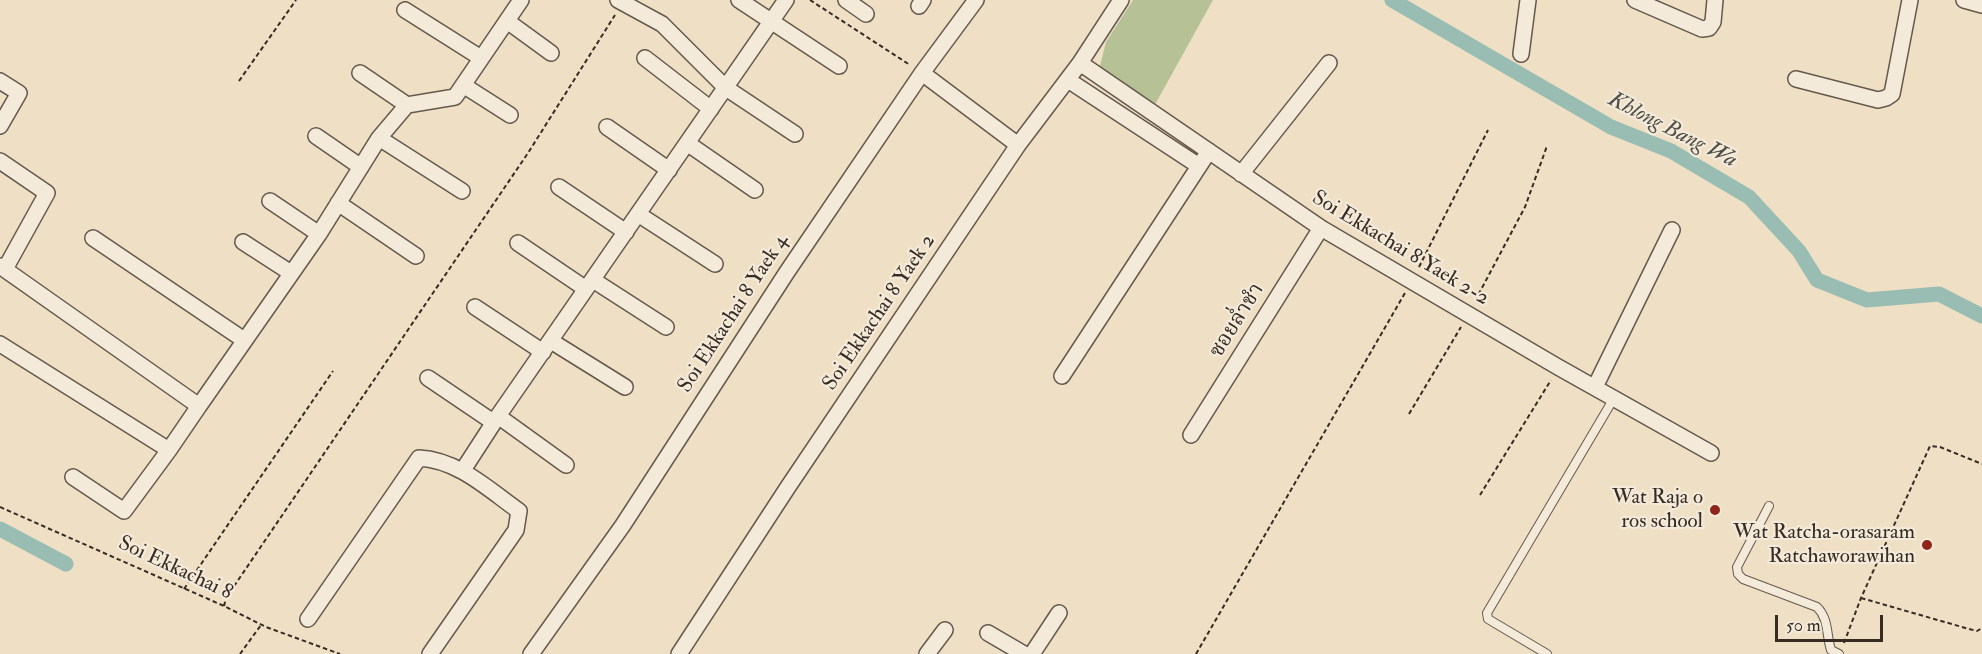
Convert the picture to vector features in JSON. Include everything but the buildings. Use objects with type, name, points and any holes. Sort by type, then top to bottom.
[{"type":"street","points":[[73,477],[124,512],[319,234],[379,138],[407,105],[455,97],[521,0]]},
{"type":"street","points":[[739,0],[839,66]]},
{"type":"street","points":[[463,470],[786,0]]},
{"type":"street","points":[[846,0],[866,14]]},
{"type":"street","name":"Soi Ekkachai 8 Yaek 4","points":[[531,654],[623,525],[786,272],[922,73],[976,0]]},
{"type":"street","name":"Soi Ekkachai 8 Yaek 2","points":[[679,654],[788,487],[1018,145],[1068,80],[1121,0]]},
{"type":"street","points":[[1521,54],[1528,0]]},
{"type":"street","points":[[1635,0],[1702,29],[1709,28],[1713,22],[1715,0]]},
{"type":"street","points":[[1796,79],[1878,100],[1887,98],[1892,94],[1910,0]]},
{"type":"street","points":[[1964,0],[1982,5]]},
{"type":"street","points":[[621,1],[662,24],[726,88],[795,134]]},
{"type":"street","points":[[405,10],[481,58]]},
{"type":"street","points":[[507,21],[551,53]]},
{"type":"street","points":[[645,58],[711,109]]},
{"type":"street","name":"Soi Ekkachai 8 Yaek 2-2","points":[[1080,63],[1320,228],[1711,453]]},
{"type":"street","points":[[1241,174],[1329,63]]},
{"type":"street","points":[[360,73],[407,105]]},
{"type":"street","points":[[922,73],[1018,145]]},
{"type":"street","points":[[1068,80],[1199,166]]},
{"type":"street","points":[[0,81],[19,93],[0,126]]},
{"type":"street","points":[[463,85],[510,115]]},
{"type":"street","points":[[607,127],[669,170]]},
{"type":"street","points":[[316,136],[361,167]]},
{"type":"street","points":[[379,138],[462,191]]},
{"type":"street","points":[[687,143],[755,190]]},
{"type":"street","points":[[1062,376],[1209,151]]},
{"type":"street","points":[[0,161],[47,193],[2,267],[199,406]]},
{"type":"street","points":[[559,187],[626,232]]},
{"type":"street","points":[[270,201],[319,234]]},
{"type":"street","points":[[338,203],[416,256]]},
{"type":"street","points":[[638,214],[715,264]]},
{"type":"street","name":"ซอยล่ำชำ","points":[[1191,435],[1320,228]]},
{"type":"street","points":[[1594,387],[1672,230]]},
{"type":"street","points":[[93,238],[244,340]]},
{"type":"street","points":[[243,242],[291,273]]},
{"type":"street","points":[[518,243],[666,327]]},
{"type":"street","points":[[476,307],[625,387]]},
{"type":"street","points":[[0,344],[169,450]]},
{"type":"street","points":[[428,378],[566,465]]},
{"type":"street","points":[[308,619],[419,458],[433,459],[463,470],[519,511],[516,530],[430,654]]},
{"type":"street","points":[[1032,654],[1059,613]]},
{"type":"street","points":[[927,654],[945,630]]},
{"type":"street","points":[[988,633],[1024,654]]},
{"type":"lane","points":[[1547,654],[1488,619],[1487,613],[1614,398]]},
{"type":"lane","points":[[1769,506],[1737,567],[1738,574],[1743,579],[1817,607],[1826,621],[1826,632],[1831,650],[1839,654]]},
{"type":"path","points":[[238,81],[296,0]]},
{"type":"path","points":[[810,0],[922,73]]},
{"type":"path","points":[[224,606],[233,589],[528,153],[621,1]]},
{"type":"path","points":[[1196,654],[1412,281],[1488,130]]},
{"type":"path","points":[[1409,414],[1468,315],[1525,207],[1547,146]]},
{"type":"path","points":[[1480,495],[1558,367]]},
{"type":"path","points":[[184,589],[333,371]]},
{"type":"path","points":[[1843,645],[1861,598],[1930,446],[1940,447],[1982,464]]},
{"type":"path","name":"Soi Ekkachai 8","points":[[0,507],[224,606],[261,625],[340,654]]},
{"type":"path","points":[[1861,598],[1969,629],[1982,628]]},
{"type":"path","points":[[240,654],[261,625]]},
{"type":"green space","points":[[1133,0],[1213,0],[1152,110],[1099,70],[1106,42]]},
{"type":"waterway","name":"Khlong Bang Wa","points":[[1392,0],[1611,127],[1671,151],[1749,197],[1799,251],[1817,280],[1867,300],[1939,294],[1982,316]]},
{"type":"waterway","points":[[0,529],[66,564]]},
{"type":"place","name":"Wat Raja o ros school","points":[[1715,510]]},
{"type":"place","name":"Wat Ratcha-orasaram Ratchaworawihan","points":[[1927,545]]}]
